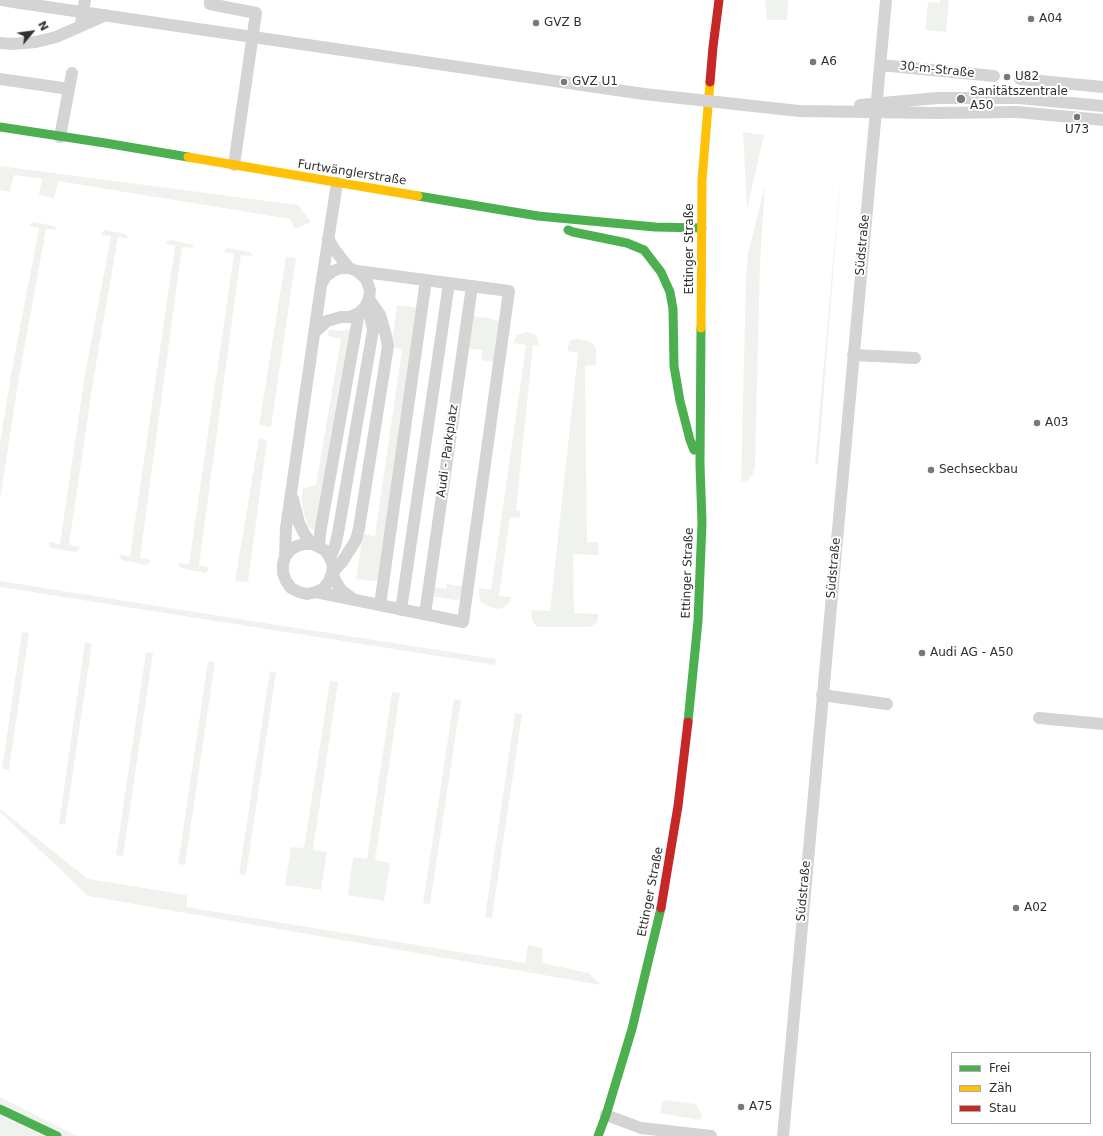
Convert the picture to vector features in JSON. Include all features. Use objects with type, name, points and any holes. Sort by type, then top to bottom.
[{"type":"main road","name":"Ettinger Straße","points":[[598,1136],[606,1115],[632,1029],[660,914],[678,806],[690,708],[698,621],[702,523],[700,464],[702,180],[713,47],[719,0]]},
{"type":"main road","name":"Furtwänglerstraße","points":[[0,127],[105,143],[538,216],[630,225],[702,228]]},
{"type":"main road","points":[[538,216],[573,232],[627,243],[644,250],[661,272],[670,292],[673,310],[674,366],[680,401],[690,440],[700,464]]},
{"type":"main road","points":[[0,1109],[57,1136]]},
{"type":"lane","points":[[2,0],[644,94],[799,111],[936,113],[1017,112],[1103,120]]},
{"type":"lane","points":[[80,28],[85,0]]},
{"type":"lane","points":[[210,0],[210,4],[256,12],[234,165]]},
{"type":"lane","name":"Südstraße","points":[[782,1136],[886,0]]},
{"type":"lane","points":[[0,43],[30,43],[56,37],[106,15]]},
{"type":"lane","name":"30-m-Straße","points":[[880,64],[994,76]]},
{"type":"lane","points":[[60,137],[72,73]]},
{"type":"lane","points":[[0,79],[69,89]]},
{"type":"lane","points":[[1020,79],[1103,87]]},
{"type":"lane","points":[[799,111],[937,98],[1019,98],[1103,106]]},
{"type":"lane","points":[[286,557],[286,528],[337,183]]},
{"type":"lane","points":[[316,545],[320,533],[366,302],[366,279],[353,270],[334,249],[328,238]]},
{"type":"lane","points":[[316,592],[463,622],[509,291],[341,268],[326,276],[321,288],[323,304],[330,313],[341,317]]},
{"type":"lane","points":[[315,332],[327,321],[341,317],[350,317],[366,302],[380,282],[395,276]]},
{"type":"lane","points":[[380,605],[426,280]]},
{"type":"lane","name":"Audi - Parkplatz","points":[[401,610],[450,284]]},
{"type":"lane","name":"Audi - Parkplatz","points":[[425,614],[472,286]]},
{"type":"lane","points":[[330,558],[338,533],[373,330],[366,302]]},
{"type":"lane","points":[[332,573],[342,562],[356,540],[388,346],[380,315],[366,302]]},
{"type":"lane","points":[[853,355],[915,358]]},
{"type":"lane","points":[[292,492],[299,523],[305,535],[316,545],[326,551],[332,565],[332,573],[324,588],[307,594],[299,592],[291,588],[286,581],[283,573],[283,564],[290,550],[304,544],[316,545]]},
{"type":"lane","points":[[332,573],[341,590],[347,596],[356,600]]},
{"type":"lane","points":[[822,695],[887,704]]},
{"type":"lane","points":[[1039,718],[1103,724]]},
{"type":"lane","points":[[606,1115],[641,1128],[711,1136]]},
{"type":"shaded area","points":[[765,0],[788,0],[787,20],[767,20]]},
{"type":"shaded area","points":[[940,0],[949,0],[946,32],[925,30],[928,2],[940,3]]},
{"type":"shaded area","points":[[743,132],[764,135],[747,209]]},
{"type":"shaded area","points":[[842,161],[818,465],[815,463]]},
{"type":"shaded area","points":[[0,166],[298,205],[311,222],[295,229],[290,219],[58,181],[54,198],[39,195],[42,179],[14,175],[10,192],[0,190]]},
{"type":"shaded area","points":[[765,184],[760,264],[755,466],[753,474],[748,480],[741,483],[746,278],[748,255]]},
{"type":"shaded area","points":[[33,222],[55,226],[57,230],[46,229],[19,377],[0,500],[0,442],[39,228],[29,226]]},
{"type":"shaded area","points":[[105,230],[126,234],[129,239],[118,237],[94,376],[69,545],[80,547],[76,552],[51,548],[49,542],[60,544],[85,374],[111,236],[101,235]]},
{"type":"shaded area","points":[[170,240],[191,244],[194,248],[182,247],[140,558],[151,560],[146,565],[122,560],[119,555],[130,556],[175,246],[166,244],[167,241]]},
{"type":"shaded area","points":[[228,248],[250,252],[253,256],[241,255],[199,565],[209,567],[208,571],[205,573],[181,568],[178,563],[189,564],[234,254],[224,252],[225,249]]},
{"type":"shaded area","points":[[286,257],[296,258],[271,427],[259,425]]},
{"type":"shaded area","points":[[397,305],[419,308],[379,577],[377,580],[371,581],[356,579],[363,534],[375,536],[402,349],[391,347]]},
{"type":"shaded area","points":[[473,316],[494,319],[499,322],[495,362],[481,360],[482,350],[467,348]]},
{"type":"shaded area","points":[[352,328],[317,529],[312,530],[308,526],[305,517],[302,505],[302,496],[303,488],[316,485],[341,339],[328,336],[329,330],[343,331]]},
{"type":"shaded area","points":[[526,332],[534,334],[537,337],[539,346],[533,345],[516,510],[520,511],[520,516],[518,518],[510,517],[499,596],[511,597],[507,605],[498,609],[489,607],[481,602],[479,588],[491,590],[526,345],[513,343],[517,335]]},
{"type":"shaded area","points":[[576,339],[589,341],[595,346],[596,350],[596,365],[585,366],[587,542],[598,542],[599,555],[573,554],[574,613],[598,614],[598,620],[597,623],[590,627],[540,627],[536,626],[532,620],[531,610],[550,611],[578,353],[568,351],[568,345],[571,340]]},
{"type":"shaded area","points":[[259,438],[267,440],[248,582],[235,581]]},
{"type":"shaded area","points":[[0,581],[496,659],[495,665],[0,587]]},
{"type":"shaded area","points":[[447,584],[465,587],[463,597],[454,600],[431,596],[432,587],[446,589]]},
{"type":"shaded area","points":[[22,632],[29,633],[9,770],[2,769]]},
{"type":"shaded area","points":[[85,642],[92,644],[65,825],[59,824]]},
{"type":"shaded area","points":[[146,652],[153,653],[123,856],[116,855]]},
{"type":"shaded area","points":[[208,661],[215,662],[185,865],[178,864]]},
{"type":"shaded area","points":[[270,671],[276,672],[246,875],[239,874]]},
{"type":"shaded area","points":[[330,681],[338,682],[313,850],[327,852],[321,890],[285,885],[291,847],[304,848]]},
{"type":"shaded area","points":[[392,692],[400,693],[375,860],[390,863],[384,901],[348,895],[353,857],[367,859]]},
{"type":"shaded area","points":[[454,699],[461,700],[430,904],[423,903]]},
{"type":"shaded area","points":[[515,713],[522,714],[492,918],[485,917]]},
{"type":"shaded area","points":[[0,809],[88,879],[187,895],[187,907],[525,963],[528,945],[543,948],[542,963],[589,973],[601,985],[88,896],[0,812]]},
{"type":"shaded area","points":[[0,1097],[77,1136],[0,1136]]},
{"type":"shaded area","points":[[664,1100],[696,1104],[702,1115],[700,1120],[660,1113]]},
{"type":"traffic: fast","points":[[0,127],[188,157]]},
{"type":"traffic: fast","points":[[418,196],[538,216],[655,227],[702,228]]},
{"type":"traffic: fast","points":[[568,230],[627,243],[644,250],[661,272],[670,292],[673,309],[674,366],[680,401],[694,450]]},
{"type":"traffic: fast","points":[[688,722],[698,621],[702,523],[700,464],[701,328]]},
{"type":"traffic: fast","points":[[598,1136],[606,1115],[632,1029],[661,908]]},
{"type":"traffic: fast","points":[[0,1109],[57,1136]]},
{"type":"traffic: slow","points":[[701,328],[702,180],[710,82]]},
{"type":"traffic: slow","points":[[188,157],[418,196]]},
{"type":"traffic: jam","points":[[710,82],[719,0]]},
{"type":"traffic: jam","points":[[661,908],[678,806],[688,722]]},
{"type":"place","name":"A04","points":[[1031,19]]},
{"type":"place","name":"GVZ B","points":[[536,23]]},
{"type":"place","name":"A6","points":[[813,62]]},
{"type":"place","name":"U82","points":[[1007,77]]},
{"type":"place","name":"GVZ U1","points":[[564,82]]},
{"type":"place","name":"Sanitätszentrale A50","points":[[961,99]]},
{"type":"place","name":"U73","points":[[1077,117]]},
{"type":"place","name":"A03","points":[[1037,423]]},
{"type":"place","name":"Sechseckbau","points":[[931,470]]},
{"type":"place","name":"Audi AG - A50","points":[[922,653]]},
{"type":"place","name":"A02","points":[[1016,908]]},
{"type":"place","name":"A75","points":[[741,1107]]}]
